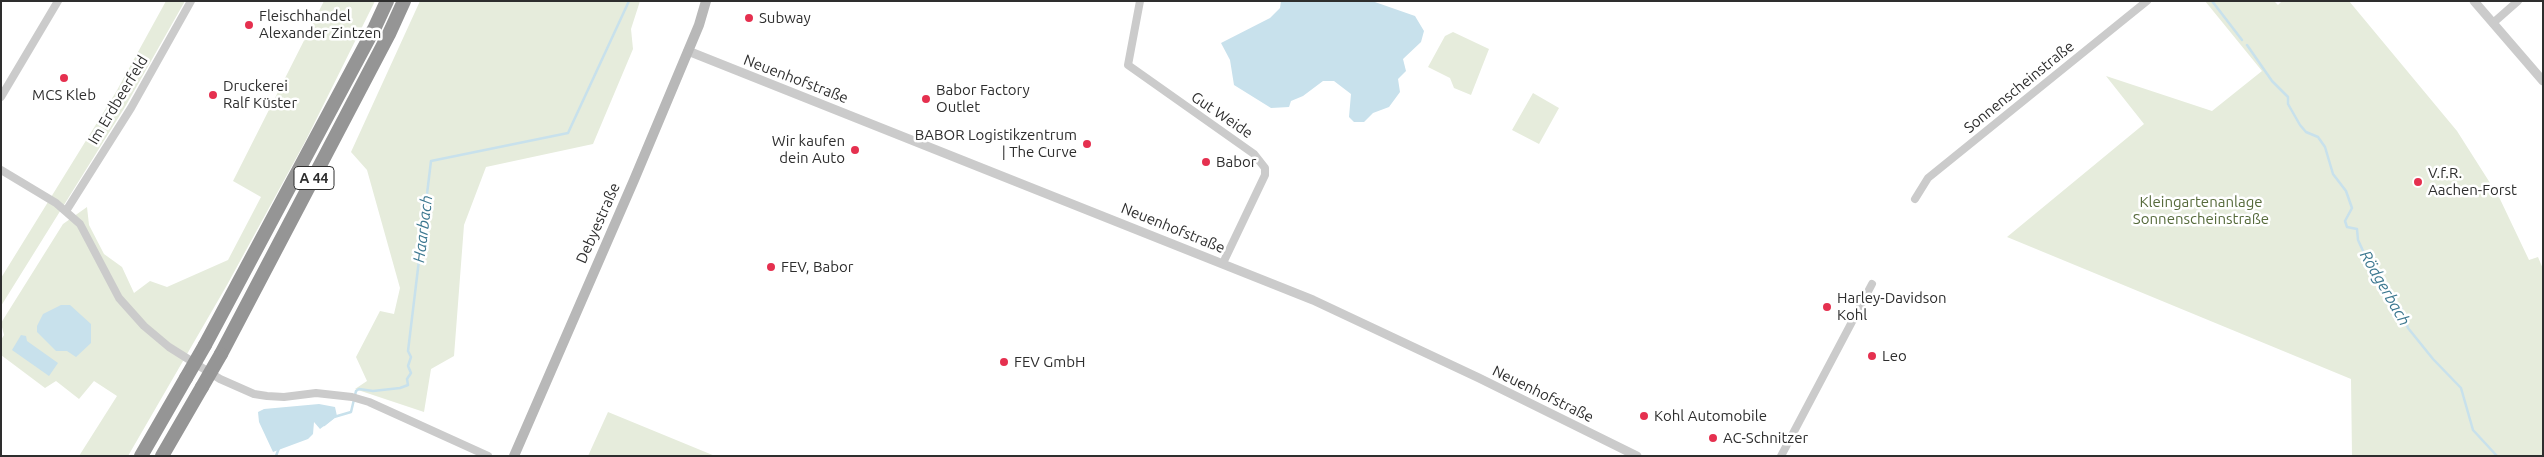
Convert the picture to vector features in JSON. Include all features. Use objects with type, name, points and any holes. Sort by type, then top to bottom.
[{"type":"highway","name":"A 44","points":[[141,456],[205,345],[375,27],[387,1]]},
{"type":"highway","name":"A 44","points":[[162,456],[221,354],[389,34],[404,1]]},
{"type":"main road","name":"Debyestraße","points":[[514,456],[688,51],[706,1]]},
{"type":"street","points":[[1,97],[58,1]]},
{"type":"street","name":"Im Erdbeerfeld","points":[[66,212],[131,108],[191,1]]},
{"type":"street","name":"Gut Weide","points":[[1140,1],[1128,65],[1254,154],[1265,168],[1265,175],[1223,263]]},
{"type":"street","name":"Sonnenscheinstraße","points":[[1915,199],[1928,178],[2147,1]]},
{"type":"street","points":[[2474,1],[2543,81]]},
{"type":"street","points":[[2493,23],[2518,1]]},
{"type":"street","name":"Neuenhofstraße","points":[[688,51],[777,88],[1223,263],[1321,304],[1480,378],[1636,456]]},
{"type":"street","points":[[1,170],[66,212],[80,224],[119,298],[144,326],[169,347],[220,379],[254,394],[284,397],[316,393],[355,398],[488,456]]},
{"type":"street","points":[[1781,456],[1872,284]]},
{"type":"green space","points":[[166,1],[185,1],[125,107],[1,306],[1,278],[116,92]]},
{"type":"green space","points":[[324,1],[375,1],[306,140],[227,285],[128,456],[79,456],[117,396],[94,381],[79,399],[56,381],[45,388],[1,355],[1,340],[4,335],[1,323],[63,224],[87,207],[89,225],[104,254],[122,267],[134,293],[150,281],[167,287],[228,260],[261,197],[233,181]]},
{"type":"green space","points":[[420,1],[640,1],[631,29],[633,49],[593,144],[486,167],[464,225],[454,356],[431,369],[424,412],[355,389],[367,381],[356,357],[380,311],[394,314],[400,288],[367,170],[351,152]]},
{"type":"green space","name":"Kleingartenanlage Sonnenscheinstraße","points":[[2205,1],[2274,1],[2278,5],[2282,1],[2349,1],[2457,131],[2499,197],[2529,260],[2538,257],[2543,269],[2543,456],[2352,456],[2351,379],[2007,237],[2144,124],[2106,76],[2212,111],[2262,71]]},
{"type":"green space","points":[[1453,32],[1489,49],[1471,95],[1454,88],[1450,78],[1428,67],[1445,36]]},
{"type":"green space","points":[[1533,93],[1559,108],[1539,144],[1512,130]]},
{"type":"green space","points":[[608,412],[715,456],[588,456]]},
{"type":"water","points":[[1281,1],[1372,1],[1415,16],[1424,31],[1421,42],[1403,59],[1406,71],[1398,79],[1400,92],[1389,107],[1373,113],[1364,122],[1354,122],[1349,117],[1351,94],[1334,81],[1323,81],[1303,96],[1291,101],[1289,107],[1271,108],[1234,85],[1230,60],[1221,43],[1270,18],[1280,8]]},
{"type":"water","points":[[61,305],[70,305],[91,324],[91,343],[76,357],[67,351],[56,351],[37,332],[37,326],[43,314]]},
{"type":"water","points":[[21,335],[26,336],[27,341],[58,363],[49,376],[12,350]]},
{"type":"water","points":[[319,404],[335,407],[337,416],[320,429],[314,422],[313,434],[308,439],[273,452],[259,422],[258,412],[264,409]]},
{"type":"waterway","name":"Haarbach","points":[[324,425],[334,417],[351,412],[356,391],[359,389],[373,391],[400,388],[408,385],[407,379],[411,373],[408,366],[411,357],[408,351],[431,161],[568,133],[629,1]]},
{"type":"waterway","name":"Rödgerbach","points":[[2212,1],[2242,40]]},
{"type":"waterway","name":"Rödgerbach","points":[[2247,45],[2272,81],[2288,97],[2288,104],[2300,125],[2306,132],[2318,137],[2325,147],[2333,174],[2346,191],[2352,208],[2345,221],[2347,227],[2357,229],[2358,240],[2364,253],[2370,255],[2389,299],[2401,308],[2408,328],[2433,359],[2461,388],[2473,430],[2497,456]]},
{"type":"waterway","name":"Haarbach","points":[[276,456],[279,448]]},
{"type":"place","name":"Subway","points":[[749,18]]},
{"type":"place","name":"Fleischhandel Alexander Zintzen","points":[[249,25]]},
{"type":"place","name":"MCS Kleb","points":[[64,78]]},
{"type":"place","name":"Druckerei Ralf Küster","points":[[213,95]]},
{"type":"place","name":"Babor Factory Outlet","points":[[926,99]]},
{"type":"place","name":"BABOR Logistikzentrum | The Curve","points":[[1087,144]]},
{"type":"place","name":"Wir kaufen dein Auto","points":[[855,150]]},
{"type":"place","name":"Babor","points":[[1206,162]]},
{"type":"place","name":"V.f.R. Aachen-Forst","points":[[2418,182]]},
{"type":"place","name":"FEV, Babor","points":[[771,267]]},
{"type":"place","name":"Harley-Davidson Kohl","points":[[1827,307]]},
{"type":"place","name":"Leo","points":[[1872,356]]},
{"type":"place","name":"FEV GmbH","points":[[1004,362]]},
{"type":"place","name":"Kohl Automobile","points":[[1644,416]]},
{"type":"place","name":"AC-Schnitzer","points":[[1713,438]]}]
